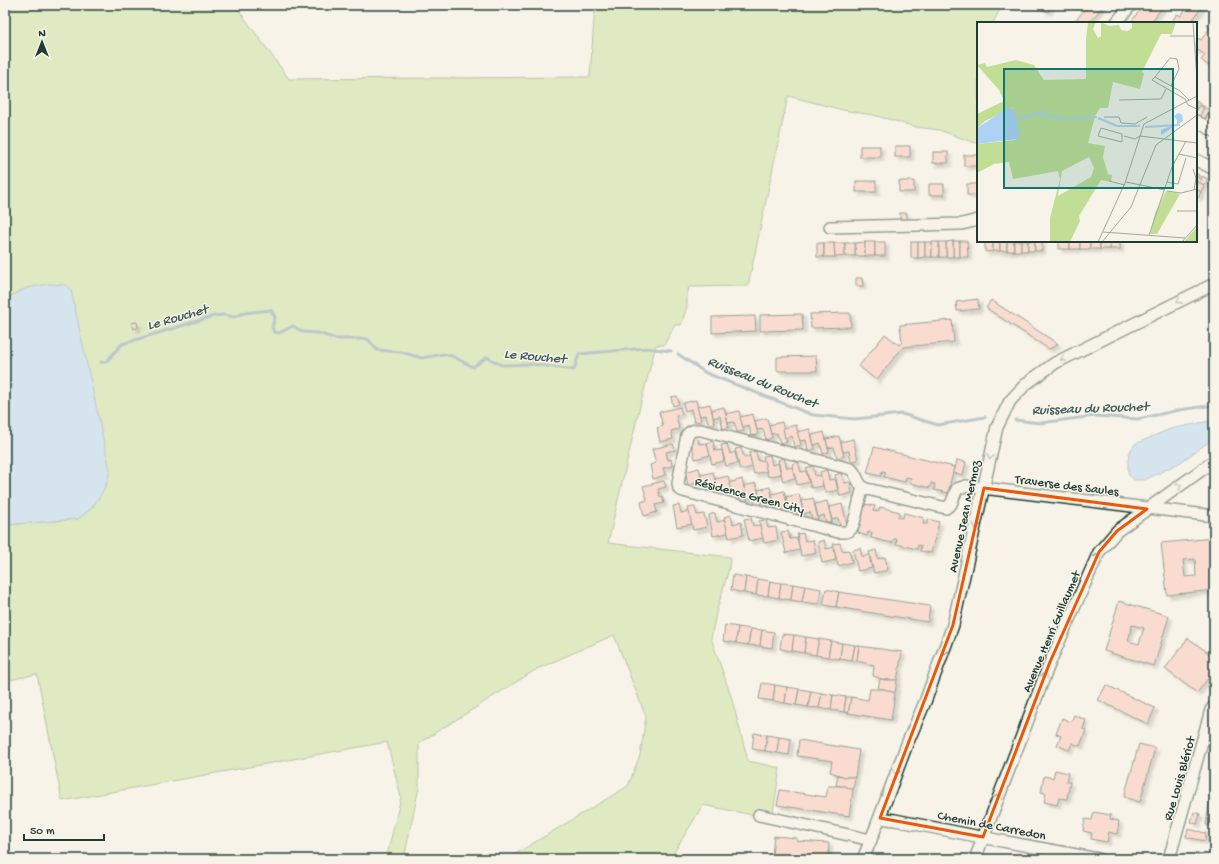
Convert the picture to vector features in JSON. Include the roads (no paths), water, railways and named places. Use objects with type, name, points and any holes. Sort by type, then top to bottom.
[{"type":"street","points":[[1117,22],[1131,5]]},
{"type":"street","points":[[1197,122],[1212,130],[1214,114]]},
{"type":"street","points":[[1197,160],[1214,169]]},
{"type":"street","points":[[830,227],[962,224],[977,220]]},
{"type":"street","name":"Avenue Jean Mermoz","points":[[863,859],[880,818],[906,744],[925,702],[953,625],[997,428],[1010,401],[1026,384],[1055,363],[1214,284]]},
{"type":"street","name":"Résidence Green City","points":[[695,430],[702,430],[851,469],[856,473],[859,484],[863,488],[850,530],[838,532],[683,491],[679,489],[678,483],[687,436],[690,432],[695,430]]},
{"type":"street","name":"Avenue Henri Guillaumet","points":[[975,859],[1050,662],[1099,552],[1117,531],[1214,461]]},
{"type":"street","points":[[863,488],[946,508],[951,504],[957,489],[966,486],[984,488]]},
{"type":"street","name":"Traverse des Saules","points":[[984,488],[1214,516]]},
{"type":"street","name":"Rue Louis Blériot","points":[[1170,859],[1211,710],[1214,706]]},
{"type":"street","points":[[759,815],[871,840]]},
{"type":"street","name":"Chemin de Carredon","points":[[880,818],[1098,859]]},
{"type":"water","points":[[49,284],[65,285],[71,290],[110,471],[106,485],[92,508],[78,519],[5,525],[5,299],[27,288]]},
{"type":"water","points":[[1214,420],[1214,438],[1181,462],[1145,480],[1134,480],[1128,474],[1129,453],[1135,444],[1170,429]]},
{"type":"waterway","name":"Le Rouchet","points":[[101,362],[106,362],[122,344],[214,316],[223,315],[234,317],[244,313],[271,310],[275,317],[272,327],[274,332],[279,333],[293,326],[303,332],[318,333],[336,339],[368,339],[377,350],[401,352],[422,358],[443,354],[452,356],[473,367],[487,357],[501,365],[532,364],[574,370],[579,354],[646,348],[671,351]]},
{"type":"waterway","name":"Ruisseau du Rouchet","points":[[678,354],[706,373],[813,415],[855,419],[902,414],[938,425],[985,417]]},
{"type":"waterway","name":"Ruisseau du Rouchet","points":[[1015,420],[1040,423],[1095,416],[1138,419],[1179,410],[1214,405]]}]
